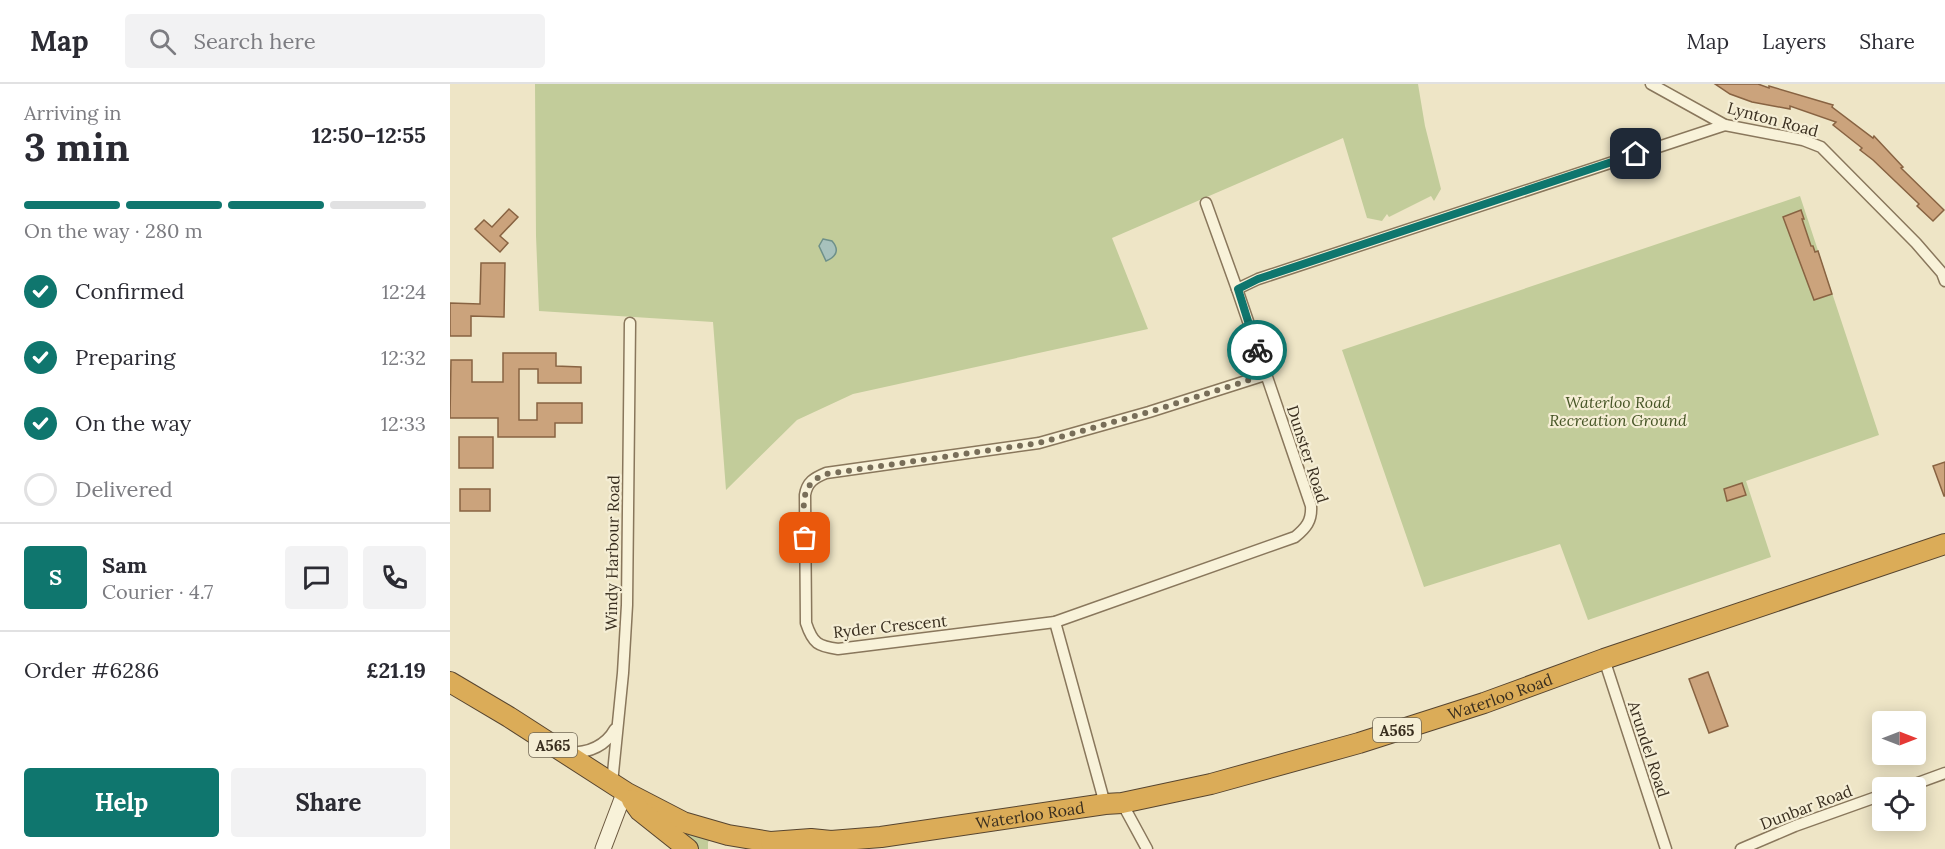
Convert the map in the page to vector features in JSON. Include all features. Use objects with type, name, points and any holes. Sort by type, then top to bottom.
[{"type":"highway","name":"Waterloo Road","points":[[777,845],[812,839],[823,845],[979,824],[1114,803],[1211,784],[1359,742],[1484,703],[1604,659],[1945,544]]},
{"type":"highway","name":"A565","points":[[450,682],[622,789],[722,842],[777,845]]},
{"type":"highway","name":"A565","points":[[622,789],[640,811],[688,849]]},
{"type":"street","name":"Lynton Road","points":[[1651,84],[1725,124],[1803,140],[1821,147],[1916,243],[1944,275]]},
{"type":"street","points":[[1238,289],[1258,279],[1725,124]]},
{"type":"street","name":"Dunster Road","points":[[1055,622],[1295,537],[1306,528],[1312,517],[1311,506],[1265,375],[1238,289],[1206,203]]},
{"type":"street","name":"Windy Harbour Road","points":[[622,789],[617,725],[627,605],[630,323]]},
{"type":"street","name":"Ryder Crescent","points":[[1055,622],[838,649],[820,647],[811,636],[806,623],[806,486],[815,478],[826,474],[1039,443],[1149,412],[1265,375]]},
{"type":"street","points":[[1055,622],[1114,803],[1147,849]]},
{"type":"street","name":"Arundel Road","points":[[1604,659],[1666,849]]},
{"type":"street","points":[[565,752],[581,752],[600,746],[609,738],[617,725]]},
{"type":"street","points":[[1926,780],[1945,773]]},
{"type":"street","points":[[603,849],[622,789]]},
{"type":"street","name":"Dunbar Road","points":[[1741,849],[1795,826],[1872,799]]},
{"type":"green space","points":[[535,84],[1418,84],[1425,126],[1441,189],[1434,201],[1431,196],[1389,217],[1387,214],[1382,221],[1367,218],[1343,138],[1112,238],[1148,329],[853,394],[797,420],[726,490],[713,322],[539,311]]},
{"type":"green space","name":"Waterloo Road Recreation Ground","points":[[1800,196],[1879,435],[1746,481],[1771,557],[1588,620],[1560,544],[1424,587],[1342,350]]},
{"type":"green space","points":[[660,817],[713,837],[708,842],[708,849],[697,849]]},
{"type":"water","points":[[823,239],[832,241],[836,250],[834,255],[826,261],[819,246]]},
{"type":"building","points":[[1715,84],[1758,84],[1833,105],[1832,107],[1873,138],[1874,136],[1903,167],[1901,168],[1944,210],[1933,221],[1917,206],[1919,204],[1860,150],[1862,148],[1833,125],[1836,122],[1790,106],[1790,109],[1752,102],[1730,94]]},
{"type":"building","points":[[509,209],[518,217],[500,236],[508,243],[500,252],[475,229],[484,220],[492,227]]},
{"type":"building","points":[[1801,210],[1811,246],[1815,252],[1818,251],[1832,294],[1814,300],[1783,217]]},
{"type":"building","points":[[481,263],[505,263],[504,317],[471,316],[471,336],[450,336],[450,303],[480,304]]},
{"type":"building","points":[[503,353],[556,353],[556,366],[581,367],[581,383],[538,383],[538,369],[519,369],[519,420],[537,420],[537,403],[582,403],[582,423],[555,423],[555,437],[498,437],[498,418],[450,418],[451,360],[472,360],[472,382],[503,382]]},
{"type":"building","points":[[459,437],[493,437],[493,468],[459,468]]},
{"type":"building","points":[[1945,462],[1945,496],[1944,496],[1933,466]]},
{"type":"building","points":[[1742,483],[1746,495],[1727,501],[1724,489]]},
{"type":"building","points":[[460,489],[490,489],[490,511],[460,511]]},
{"type":"building","points":[[1708,672],[1728,726],[1709,733],[1689,679]]},
{"type":"way so far","points":[[805,538],[806,486],[815,478],[826,474],[1039,443],[1149,412],[1265,375],[1257,350]]},
{"type":"route","points":[[1257,350],[1238,289],[1258,279],[1636,154]]}]
